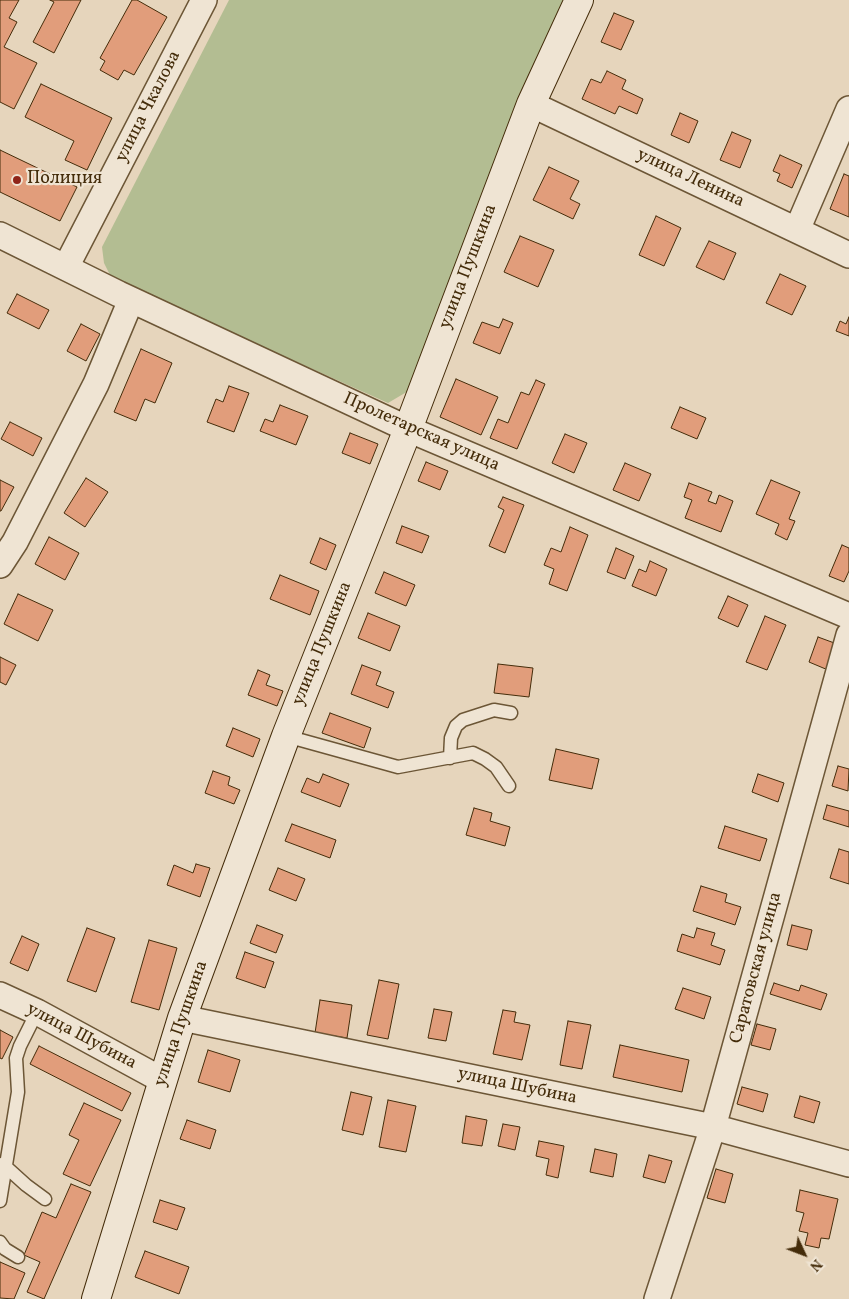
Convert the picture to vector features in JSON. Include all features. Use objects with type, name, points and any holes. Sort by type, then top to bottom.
[{"type":"street","name":"улица Чкалова","points":[[66,268],[204,0]]},
{"type":"street","name":"улица Пушкина","points":[[96,1299],[182,1018],[286,736],[408,429],[531,104],[579,0]]},
{"type":"street","name":"улица Ленина","points":[[531,104],[849,255]]},
{"type":"street","points":[[797,230],[849,109]]},
{"type":"street","name":"Пролетарская улица","points":[[0,235],[131,300],[408,429],[849,616]]},
{"type":"street","points":[[0,564],[15,542],[96,384],[131,300]]},
{"type":"street","name":"Саратовская улица","points":[[658,1299],[712,1127],[849,635]]},
{"type":"street","name":"улица Шубина","points":[[0,995],[37,1012],[162,1080]]},
{"type":"street","name":"улица Шубина","points":[[182,1018],[712,1127],[849,1164]]},
{"type":"lane","points":[[450,758],[451,738],[456,726],[463,720],[494,710],[511,713]]},
{"type":"lane","points":[[286,736],[398,767],[474,753],[496,767],[509,786]]},
{"type":"lane","points":[[0,1201],[3,1165],[18,1092],[16,1058],[37,1012]]},
{"type":"lane","points":[[3,1165],[46,1199]]},
{"type":"lane","points":[[0,1242],[5,1249],[18,1258]]},
{"type":"green space","points":[[229,0],[570,0],[415,387],[388,403],[112,279],[104,263],[102,247]]},
{"type":"building","points":[[0,0],[19,0],[9,18],[17,22],[4,47],[37,63],[14,109],[0,102]]},
{"type":"building","points":[[50,0],[81,0],[54,53],[33,42],[54,2]]},
{"type":"building","points":[[132,0],[137,0],[167,17],[134,75],[124,70],[118,80],[100,70],[105,61],[100,58]]},
{"type":"building","points":[[614,13],[634,21],[621,50],[601,42]]},
{"type":"building","points":[[607,71],[626,80],[622,89],[643,99],[637,114],[619,106],[615,114],[582,99],[591,79],[601,83]]},
{"type":"building","points":[[41,84],[112,118],[87,170],[65,160],[74,141],[25,117]]},
{"type":"building","points":[[680,113],[698,121],[689,143],[671,135]]},
{"type":"building","points":[[732,132],[751,140],[740,168],[720,160]]},
{"type":"building","points":[[0,150],[77,187],[60,221],[0,192]]},
{"type":"building","points":[[780,155],[802,165],[792,188],[777,181],[780,174],[773,171]]},
{"type":"building","points":[[549,167],[579,181],[570,199],[580,204],[573,219],[533,200]]},
{"type":"building","points":[[844,174],[849,176],[849,217],[830,209]]},
{"type":"building","points":[[656,216],[681,228],[664,266],[639,255]]},
{"type":"building","points":[[520,236],[554,250],[538,287],[504,272]]},
{"type":"building","points":[[709,241],[736,253],[724,280],[696,267]]},
{"type":"building","points":[[780,274],[806,286],[792,315],[766,303]]},
{"type":"building","points":[[17,294],[49,310],[39,329],[7,313]]},
{"type":"building","points":[[849,317],[849,336],[836,331],[840,321],[846,324]]},
{"type":"building","points":[[503,319],[513,323],[500,354],[473,343],[482,322],[499,328]]},
{"type":"building","points":[[81,324],[100,334],[86,361],[67,351]]},
{"type":"building","points":[[141,349],[172,363],[155,403],[145,399],[136,421],[114,412]]},
{"type":"building","points":[[456,379],[498,397],[481,435],[440,417]]},
{"type":"building","points":[[536,380],[545,384],[517,449],[490,438],[498,419],[508,423],[521,392],[529,395]]},
{"type":"building","points":[[229,386],[249,393],[234,432],[207,422],[216,399],[223,402]]},
{"type":"building","points":[[280,405],[308,416],[296,445],[260,431],[265,419],[273,422]]},
{"type":"building","points":[[680,407],[706,418],[697,439],[671,428]]},
{"type":"building","points":[[10,422],[42,438],[33,456],[1,439]]},
{"type":"building","points":[[350,433],[378,444],[370,464],[342,453]]},
{"type":"building","points":[[565,434],[587,443],[574,473],[552,463]]},
{"type":"building","points":[[426,462],[448,471],[440,490],[418,481]]},
{"type":"building","points":[[625,463],[651,474],[639,501],[613,490]]},
{"type":"building","points":[[86,478],[108,492],[85,527],[64,513]]},
{"type":"building","points":[[0,480],[14,487],[1,511],[0,511]]},
{"type":"building","points":[[771,480],[800,492],[789,519],[795,521],[787,540],[775,534],[779,524],[756,514]]},
{"type":"building","points":[[689,483],[712,492],[708,501],[716,504],[719,495],[733,501],[721,532],[685,518],[692,500],[684,497]]},
{"type":"building","points":[[503,497],[524,505],[505,553],[489,546],[504,510],[498,507]]},
{"type":"building","points":[[402,526],[429,536],[422,553],[396,543]]},
{"type":"building","points":[[570,527],[588,535],[567,591],[549,584],[554,569],[544,565],[551,548],[561,552]]},
{"type":"building","points":[[49,537],[79,553],[65,580],[35,564]]},
{"type":"building","points":[[320,538],[336,545],[326,570],[310,563]]},
{"type":"building","points":[[842,545],[849,548],[849,571],[844,582],[829,576]]},
{"type":"building","points":[[616,548],[634,556],[625,579],[607,572]]},
{"type":"building","points":[[650,561],[667,569],[656,596],[632,586],[639,569],[646,572]]},
{"type":"building","points":[[384,572],[415,585],[406,606],[375,593]]},
{"type":"building","points":[[280,575],[319,591],[310,615],[270,599]]},
{"type":"building","points":[[18,594],[53,610],[38,641],[4,624]]},
{"type":"building","points":[[728,596],[748,605],[738,627],[718,618]]},
{"type":"building","points":[[368,613],[400,626],[390,651],[358,638]]},
{"type":"building","points":[[765,616],[786,625],[767,670],[746,662]]},
{"type":"building","points":[[818,637],[837,644],[828,670],[809,662]]},
{"type":"building","points":[[0,657],[16,665],[6,685],[0,682]]},
{"type":"building","points":[[498,664],[533,668],[529,697],[494,693]]},
{"type":"building","points":[[362,665],[381,672],[376,685],[394,692],[388,708],[351,694]]},
{"type":"building","points":[[258,670],[270,675],[266,685],[283,691],[277,706],[248,695]]},
{"type":"building","points":[[330,713],[371,728],[364,748],[322,733]]},
{"type":"building","points":[[233,728],[260,739],[253,757],[226,746]]},
{"type":"building","points":[[556,749],[599,759],[592,789],[549,780]]},
{"type":"building","points":[[838,766],[849,769],[848,791],[832,786]]},
{"type":"building","points":[[213,771],[230,777],[228,785],[240,790],[234,804],[205,793]]},
{"type":"building","points":[[323,774],[349,784],[340,807],[301,792],[307,778],[319,783]]},
{"type":"building","points":[[758,774],[784,783],[778,802],[752,792]]},
{"type":"building","points":[[827,805],[849,811],[849,827],[823,819]]},
{"type":"building","points":[[474,808],[492,813],[490,821],[510,827],[505,846],[466,835]]},
{"type":"building","points":[[292,824],[336,840],[330,858],[285,841]]},
{"type":"building","points":[[725,826],[767,839],[760,861],[718,848]]},
{"type":"building","points":[[839,849],[849,852],[849,884],[830,878]]},
{"type":"building","points":[[196,864],[210,868],[200,897],[167,885],[174,865],[193,873]]},
{"type":"building","points":[[278,868],[305,879],[296,901],[269,890]]},
{"type":"building","points":[[701,886],[727,894],[725,902],[741,907],[735,925],[693,911]]},
{"type":"building","points":[[257,925],[283,935],[276,953],[250,943]]},
{"type":"building","points":[[792,925],[812,930],[807,950],[787,945]]},
{"type":"building","points":[[87,928],[115,938],[96,992],[67,981]]},
{"type":"building","points":[[697,928],[715,933],[711,945],[725,950],[720,965],[677,951],[682,934],[694,938]]},
{"type":"building","points":[[22,936],[39,944],[28,971],[10,963]]},
{"type":"building","points":[[149,940],[177,948],[159,1010],[131,1002]]},
{"type":"building","points":[[245,952],[274,962],[265,988],[236,978]]},
{"type":"building","points":[[379,980],[399,984],[388,1039],[367,1035]]},
{"type":"building","points":[[774,983],[799,991],[801,985],[827,994],[821,1010],[770,994]]},
{"type":"building","points":[[683,988],[711,997],[704,1019],[675,1009]]},
{"type":"building","points":[[320,1000],[352,1005],[347,1038],[315,1033]]},
{"type":"building","points":[[434,1009],[452,1012],[446,1041],[428,1038]]},
{"type":"building","points":[[503,1010],[516,1012],[514,1022],[530,1025],[522,1060],[493,1054]]},
{"type":"building","points":[[568,1021],[591,1025],[582,1069],[560,1065]]},
{"type":"building","points":[[757,1024],[776,1029],[770,1050],[751,1045]]},
{"type":"building","points":[[0,1030],[13,1037],[2,1059],[0,1058]]},
{"type":"building","points":[[620,1045],[689,1060],[682,1092],[613,1077]]},
{"type":"building","points":[[39,1046],[131,1093],[122,1111],[30,1064]]},
{"type":"building","points":[[208,1050],[240,1060],[230,1092],[198,1082]]},
{"type":"building","points":[[742,1087],[768,1094],[763,1112],[737,1104]]},
{"type":"building","points":[[351,1092],[372,1097],[363,1135],[342,1130]]},
{"type":"building","points":[[800,1096],[820,1102],[814,1123],[794,1117]]},
{"type":"building","points":[[388,1100],[416,1106],[406,1152],[379,1147]]},
{"type":"building","points":[[84,1103],[121,1120],[90,1186],[63,1174],[79,1140],[69,1135]]},
{"type":"building","points":[[466,1116],[487,1120],[482,1146],[462,1143]]},
{"type":"building","points":[[187,1120],[216,1130],[210,1149],[180,1139]]},
{"type":"building","points":[[503,1124],[520,1127],[515,1150],[498,1146]]},
{"type":"building","points":[[539,1141],[564,1146],[558,1178],[546,1175],[549,1159],[536,1156]]},
{"type":"building","points":[[595,1149],[617,1154],[613,1177],[590,1172]]},
{"type":"building","points":[[649,1155],[672,1161],[665,1183],[643,1177]]},
{"type":"building","points":[[716,1169],[733,1174],[725,1203],[707,1198]]},
{"type":"building","points":[[71,1184],[91,1192],[44,1299],[27,1292],[40,1262],[24,1255],[42,1212],[56,1218]]},
{"type":"building","points":[[800,1190],[838,1199],[829,1239],[821,1238],[819,1248],[805,1245],[808,1233],[799,1231],[804,1213],[796,1211]]},
{"type":"building","points":[[160,1200],[185,1208],[177,1230],[153,1222]]},
{"type":"building","points":[[145,1251],[189,1267],[179,1294],[135,1277]]},
{"type":"building","points":[[0,1262],[25,1273],[14,1299],[0,1298]]},
{"type":"place","name":"Полиция","points":[[17,180]]}]
